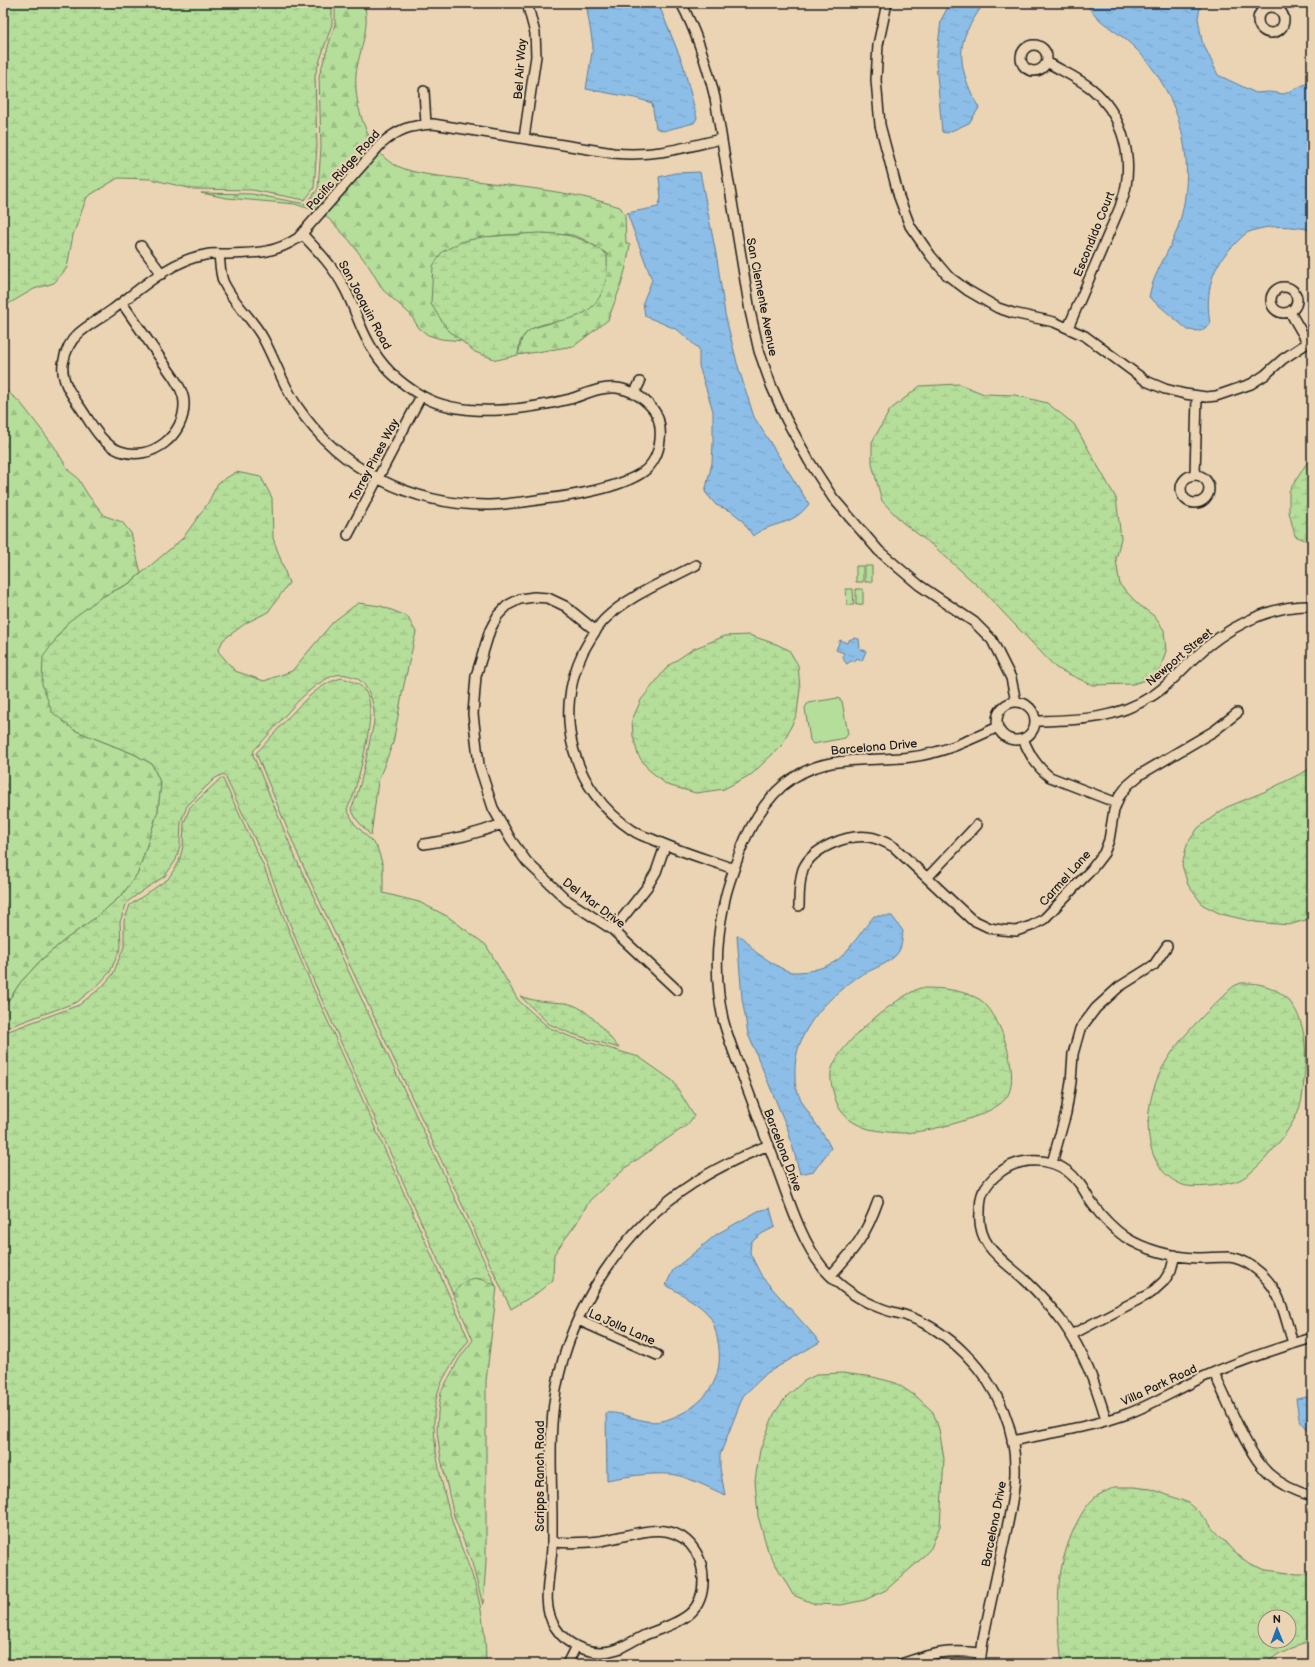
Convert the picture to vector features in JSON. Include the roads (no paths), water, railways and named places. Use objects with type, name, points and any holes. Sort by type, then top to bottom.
[{"type":"street","name":"Bel Air Way","points":[[524,138],[536,56],[535,33],[527,3]]},
{"type":"street","name":"San Clemente Avenue","points":[[681,3],[695,33],[707,66],[715,98],[750,311],[759,351],[771,385],[786,419],[809,461],[833,498],[879,551],[919,585],[974,622],[992,640],[1011,678],[1016,702]]},
{"type":"street","points":[[887,3],[878,45],[876,80],[880,125],[899,197],[910,226],[931,256],[947,275],[966,290],[998,308],[1013,314],[1054,322],[1068,328],[1085,336],[1146,381],[1165,389],[1197,396],[1216,396],[1251,384],[1265,375],[1283,359],[1310,341],[1290,312]]},
{"type":"street","name":"Escondido Court","points":[[1047,62],[1092,89],[1102,99],[1121,129],[1125,144],[1128,169],[1126,188],[1120,207],[1068,328]]},
{"type":"street","points":[[424,91],[426,124]]},
{"type":"street","name":"Pacific Ridge Road","points":[[122,303],[174,378],[182,391],[184,402],[181,420],[175,435],[155,450],[144,453],[121,451],[110,446],[100,437],[68,390],[63,376],[63,364],[66,353],[78,334],[172,267],[193,258],[206,254],[270,251],[291,243],[302,234],[381,144],[393,133],[405,128],[432,124],[634,155],[666,152],[721,138]]},
{"type":"street","name":"San Joaquin Road","points":[[219,254],[223,280],[229,292],[260,332],[287,391],[298,408],[314,429],[344,457],[368,474],[396,488],[443,501],[491,505],[519,503],[586,493],[630,480],[645,471],[655,459],[660,443],[660,428],[657,415],[643,399],[630,391],[615,388],[601,389],[534,406],[470,410],[438,404],[421,396],[394,377],[384,366],[369,343],[345,289],[331,264],[302,234]]},
{"type":"street","points":[[141,246],[162,274]]},
{"type":"street","points":[[634,394],[640,382]]},
{"type":"street","name":"Torrey Pines Way","points":[[348,535],[421,396]]},
{"type":"street","points":[[1195,475],[1197,396]]},
{"type":"street","points":[[696,566],[630,601],[604,620],[589,640],[578,663],[571,687],[568,715],[571,738],[577,762],[588,785],[601,803],[616,818],[634,831],[665,846],[734,869]]},
{"type":"street","name":"Del Mar Drive","points":[[596,631],[565,606],[548,598],[534,597],[520,599],[508,605],[498,615],[490,630],[476,676],[473,714],[479,765],[493,808],[527,862],[544,880],[567,900],[613,930],[677,990]]},
{"type":"street","name":"Newport Street","points":[[1036,721],[1094,718],[1118,713],[1152,696],[1170,683],[1210,644],[1248,620],[1286,609],[1312,606]]},
{"type":"street","points":[[1016,702],[1026,704],[1034,714],[1036,721],[1033,730],[1023,739],[1010,739],[1001,733],[996,720],[999,712],[1009,703],[1016,702]]},
{"type":"street","name":"Carmel Lane","points":[[799,906],[800,883],[804,868],[813,857],[838,840],[856,836],[870,836],[894,847],[970,918],[990,928],[1016,931],[1031,926],[1044,919],[1091,870],[1104,853],[1109,840],[1114,810],[1128,784],[1141,774],[1214,731],[1237,713]]},
{"type":"street","name":"Barcelona Drive","points":[[980,1664],[1015,1484],[1015,1464],[1012,1441],[1005,1414],[989,1383],[977,1367],[946,1337],[909,1316],[882,1309],[861,1298],[845,1288],[824,1269],[797,1219],[734,1056],[723,1020],[718,964],[719,930],[724,901],[739,854],[750,830],[765,806],[780,787],[804,771],[819,765],[846,760],[912,757],[943,751],[998,727]]},
{"type":"street","points":[[1023,739],[1032,759],[1041,770],[1050,777],[1117,803]]},
{"type":"street","points":[[424,844],[454,840],[502,824]]},
{"type":"street","points":[[927,878],[977,825]]},
{"type":"street","points":[[613,930],[647,887],[656,872],[665,846]]},
{"type":"street","points":[[1052,1163],[1066,1113],[1071,1082],[1073,1054],[1080,1029],[1096,1008],[1119,987],[1154,965],[1166,946]]},
{"type":"street","name":"Scripps Ranch Road","points":[[552,1542],[599,1541],[658,1530],[673,1532],[684,1539],[695,1550],[702,1566],[704,1578],[702,1595],[698,1606],[680,1621],[643,1636],[617,1649],[603,1652],[589,1651],[576,1646],[562,1636],[556,1628],[550,1617],[548,1594],[552,1542],[550,1454],[556,1388],[564,1359],[578,1320],[594,1289],[622,1246],[645,1221],[690,1184],[712,1171],[769,1145]]},
{"type":"street","points":[[1106,1419],[1094,1381],[1071,1335],[1046,1301],[1026,1281],[992,1252],[980,1229],[979,1218],[983,1193],[1002,1170],[1015,1163],[1042,1160],[1068,1171],[1079,1183],[1094,1206],[1125,1237],[1160,1252],[1197,1258],[1229,1257],[1242,1260],[1254,1267],[1272,1286],[1278,1298],[1294,1343]]},
{"type":"street","points":[[831,1275],[854,1251],[870,1222],[878,1201]]},
{"type":"street","points":[[1071,1335],[1151,1293],[1171,1270],[1175,1255]]},
{"type":"street","name":"La Jolla Lane","points":[[578,1320],[656,1355]]},
{"type":"street","name":"Villa Park Road","points":[[1012,1441],[1126,1414],[1162,1399],[1214,1373],[1294,1343],[1312,1338]]},
{"type":"street","points":[[1214,1373],[1240,1428],[1256,1457],[1269,1473],[1289,1487],[1312,1496]]},
{"type":"street","points":[[567,1664],[576,1646]]},
{"type":"street","points":[[902,1664],[924,1656],[942,1652],[981,1653]]},
{"type":"water","points":[[586,3],[658,3],[683,64],[697,118],[694,123],[663,131],[656,128],[652,103],[635,98],[586,89],[593,46]]},
{"type":"water","points":[[950,3],[985,3],[966,33],[962,52],[964,72],[970,91],[979,108],[969,123],[947,133],[942,132],[936,63],[941,20]]},
{"type":"water","points":[[1084,3],[1201,3],[1198,18],[1202,41],[1218,75],[1256,93],[1269,92],[1284,94],[1312,81],[1312,230],[1289,227],[1272,227],[1257,229],[1245,234],[1227,252],[1215,271],[1209,290],[1208,301],[1210,324],[1201,331],[1188,330],[1149,297],[1154,280],[1177,230],[1183,206],[1186,181],[1186,157],[1182,132],[1174,109],[1164,87],[1151,66],[1134,47],[1101,21]]},
{"type":"water","points":[[700,172],[717,259],[725,314],[737,363],[754,417],[809,504],[795,517],[760,531],[753,536],[742,520],[731,511],[716,505],[705,492],[712,463],[713,411],[699,366],[699,349],[678,330],[645,316],[643,302],[652,280],[627,213],[658,207],[661,198],[659,177],[675,173]]},
{"type":"water","points":[[854,638],[859,639],[860,649],[866,651],[862,661],[857,658],[855,661],[851,661],[847,664],[843,656],[844,653],[836,650],[840,640],[847,643],[849,640]]},
{"type":"water","points":[[874,916],[892,916],[903,931],[899,951],[891,960],[860,976],[833,997],[813,1019],[800,1044],[796,1058],[796,1088],[803,1103],[831,1148],[814,1171],[800,1174],[788,1130],[748,1034],[742,998],[737,936],[746,940],[757,953],[779,967],[792,972],[805,971],[818,969],[837,961]]},
{"type":"water","points":[[770,1208],[775,1227],[763,1233],[751,1242],[750,1253],[762,1277],[820,1342],[767,1373],[743,1396],[720,1455],[720,1468],[725,1495],[706,1486],[670,1474],[638,1475],[607,1480],[606,1413],[621,1414],[650,1422],[666,1420],[692,1407],[702,1399],[716,1378],[719,1366],[719,1352],[713,1324],[702,1308],[666,1285],[673,1270],[717,1234],[758,1211]]},
{"type":"water","points":[[1312,1396],[1312,1435],[1299,1419],[1296,1399]]}]
